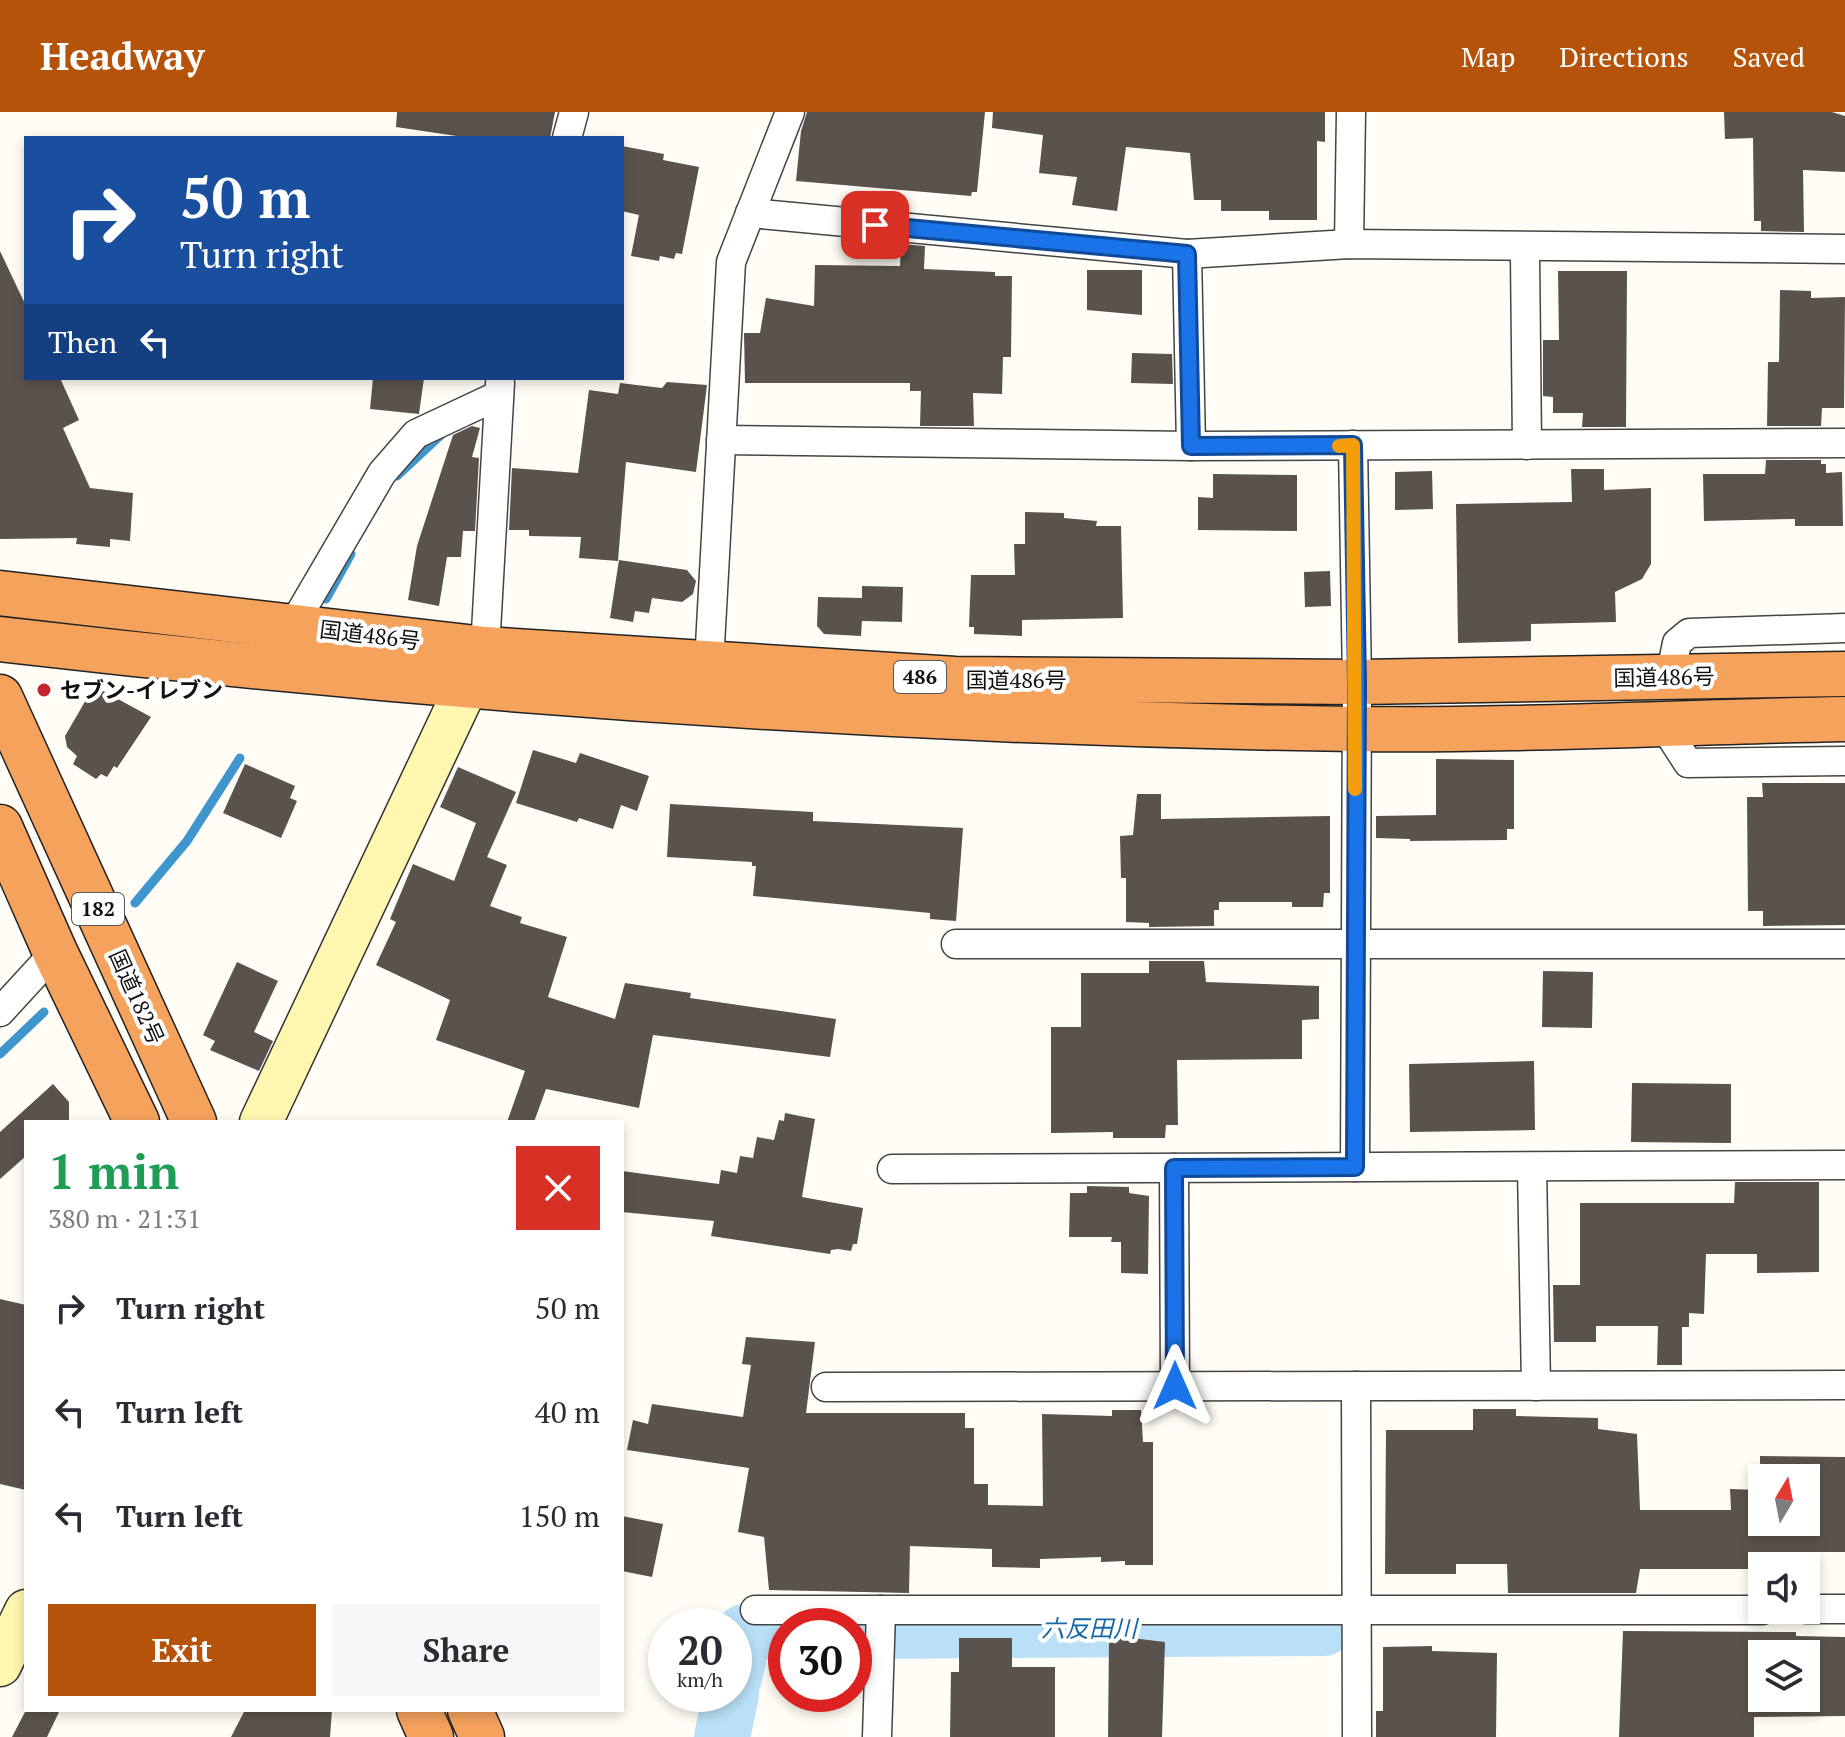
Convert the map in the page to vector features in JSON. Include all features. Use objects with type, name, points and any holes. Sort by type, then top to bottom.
[{"type":"highway","name":"国道486号","points":[[0,593],[485,649],[955,679],[1357,682],[1845,674]]},
{"type":"highway","name":"国道486号","points":[[0,639],[282,672],[465,688],[904,715],[1355,729],[1845,719]]},
{"type":"highway","name":"国道182号","points":[[0,697],[193,1120]]},
{"type":"highway","name":"182","points":[[0,827],[55,952],[136,1120]]},
{"type":"highway","points":[[420,1712],[431,1737]]},
{"type":"highway","points":[[471,1712],[482,1737]]},
{"type":"street","points":[[568,136],[574,112]]},
{"type":"street","points":[[709,664],[731,262],[790,112]]},
{"type":"street","points":[[1349,244],[1351,112]]},
{"type":"street","points":[[750,213],[1187,254],[1349,244],[1845,249]]},
{"type":"street","points":[[1187,254],[1191,446]]},
{"type":"street","points":[[1525,255],[1527,445]]},
{"type":"street","points":[[293,625],[382,473],[416,434],[499,387]]},
{"type":"street","points":[[262,1120],[485,649],[499,387]]},
{"type":"street","points":[[721,440],[1191,446],[1845,443]]},
{"type":"street","points":[[1353,445],[1357,682],[1355,1167]]},
{"type":"street","points":[[1670,677],[1677,643],[1689,633],[1845,628]]},
{"type":"street","points":[[1662,723],[1688,763],[1845,761]]},
{"type":"street","points":[[956,944],[1845,944]]},
{"type":"street","points":[[0,1012],[55,952]]},
{"type":"street","points":[[892,1169],[1845,1165]]},
{"type":"street","points":[[1532,1167],[1536,1386]]},
{"type":"street","points":[[1174,1168],[1175,1386]]},
{"type":"street","points":[[826,1387],[1845,1385]]},
{"type":"street","points":[[1356,1386],[1357,1737]]},
{"type":"street","points":[[1820,1609],[1845,1609]]},
{"type":"street","points":[[755,1610],[880,1624],[1357,1610],[1748,1610]]},
{"type":"street","points":[[0,1665],[24,1615]]},
{"type":"street","points":[[877,1737],[880,1624]]},
{"type":"building","points":[[397,112],[555,112],[550,136],[457,136],[396,127]]},
{"type":"building","points":[[807,112],[985,112],[977,192],[972,192],[971,196],[796,181],[801,131]]},
{"type":"building","points":[[993,112],[1325,112],[1325,142],[1317,141],[1317,220],[1269,220],[1269,211],[1221,211],[1221,200],[1194,200],[1190,153],[1126,147],[1117,211],[1072,205],[1077,177],[1039,173],[1043,135],[992,128]]},
{"type":"building","points":[[1724,112],[1832,112],[1845,116],[1845,172],[1803,170],[1804,232],[1761,231],[1761,221],[1754,221],[1753,138],[1725,139]]},
{"type":"building","points":[[624,146],[664,154],[663,160],[699,167],[682,254],[676,253],[674,259],[660,256],[659,261],[631,256],[639,215],[624,211]]},
{"type":"building","points":[[901,244],[925,246],[924,269],[995,272],[995,276],[1012,276],[1011,357],[1003,357],[1002,394],[973,393],[974,426],[920,426],[921,391],[910,391],[910,383],[745,383],[744,333],[760,333],[766,298],[814,306],[815,265],[900,266]]},
{"type":"building","points":[[0,251],[24,302],[24,380],[61,380],[79,420],[63,428],[90,488],[133,493],[130,541],[110,539],[110,547],[76,544],[77,538],[0,539]]},
{"type":"building","points":[[1087,270],[1142,270],[1142,315],[1087,310]]},
{"type":"building","points":[[1558,271],[1627,271],[1626,427],[1582,427],[1583,413],[1553,413],[1553,397],[1543,396],[1543,340],[1559,340]]},
{"type":"building","points":[[1780,290],[1811,291],[1811,298],[1845,297],[1844,408],[1822,408],[1821,426],[1767,426],[1768,362],[1779,362]]},
{"type":"building","points":[[1132,353],[1172,354],[1173,384],[1131,383]]},
{"type":"building","points":[[373,380],[424,380],[419,414],[370,409]]},
{"type":"building","points":[[667,382],[707,385],[696,472],[626,462],[618,561],[579,558],[581,537],[529,536],[529,530],[509,530],[512,468],[578,473],[589,390],[618,394],[620,383],[662,388]]},
{"type":"building","points":[[472,426],[480,428],[472,457],[479,458],[475,531],[463,531],[461,557],[447,557],[439,606],[408,600],[417,546],[453,435]]},
{"type":"building","points":[[1766,460],[1821,460],[1821,464],[1826,464],[1826,473],[1842,472],[1843,526],[1795,526],[1795,519],[1704,521],[1703,474],[1765,474]]},
{"type":"building","points":[[1571,469],[1604,469],[1604,490],[1651,488],[1651,564],[1642,579],[1615,592],[1616,622],[1531,624],[1531,641],[1458,643],[1456,504],[1572,502]]},
{"type":"building","points":[[1432,471],[1433,509],[1395,510],[1395,472]]},
{"type":"building","points":[[1213,474],[1297,475],[1297,531],[1198,530],[1198,497],[1213,498]]},
{"type":"building","points":[[1025,512],[1064,513],[1064,518],[1097,521],[1096,526],[1121,526],[1123,618],[1022,620],[1022,636],[974,634],[974,627],[969,627],[971,575],[1015,575],[1014,544],[1025,544]]},
{"type":"building","points":[[619,560],[687,570],[696,581],[693,594],[682,602],[652,598],[649,613],[635,611],[633,622],[610,618]]},
{"type":"building","points":[[1330,571],[1331,606],[1305,607],[1304,572]]},
{"type":"building","points":[[862,586],[903,587],[902,622],[862,621],[861,636],[824,634],[817,626],[818,597],[862,598]]},
{"type":"building","points":[[94,686],[151,717],[117,768],[114,766],[107,777],[101,774],[96,779],[73,764],[77,756],[67,747],[65,736]]},
{"type":"building","points":[[533,750],[576,763],[580,753],[649,776],[637,811],[621,805],[613,829],[579,818],[577,822],[516,803]]},
{"type":"building","points":[[1436,759],[1514,760],[1514,829],[1507,829],[1507,840],[1410,841],[1376,838],[1376,816],[1436,815]]},
{"type":"building","points":[[245,764],[295,786],[290,798],[297,801],[281,838],[223,813]]},
{"type":"building","points":[[458,767],[516,792],[487,857],[507,865],[490,906],[522,917],[520,923],[567,937],[548,997],[615,1019],[625,983],[691,993],[690,998],[836,1019],[830,1057],[653,1035],[639,1108],[546,1089],[535,1120],[508,1120],[525,1071],[436,1040],[450,1000],[376,965],[396,922],[390,919],[413,864],[454,881],[476,823],[440,807]]},
{"type":"building","points":[[1762,783],[1845,783],[1845,925],[1763,926],[1763,911],[1748,911],[1747,797],[1763,797]]},
{"type":"building","points":[[1137,794],[1161,794],[1161,819],[1330,816],[1330,893],[1324,893],[1323,907],[1292,907],[1292,902],[1219,902],[1219,910],[1214,910],[1214,926],[1149,927],[1149,923],[1126,922],[1126,878],[1121,878],[1120,836],[1133,835]]},
{"type":"building","points":[[670,804],[813,812],[813,821],[963,828],[956,921],[930,919],[930,913],[753,896],[756,866],[752,866],[752,862],[667,857]]},
{"type":"building","points":[[1149,961],[1204,961],[1206,982],[1319,986],[1319,1019],[1302,1020],[1302,1059],[1177,1060],[1178,1125],[1166,1125],[1165,1138],[1113,1138],[1113,1132],[1051,1133],[1051,1027],[1081,1027],[1081,973],[1149,973]]},
{"type":"building","points":[[237,962],[278,981],[254,1032],[273,1041],[259,1071],[210,1050],[215,1041],[203,1035]]},
{"type":"building","points":[[1543,971],[1593,972],[1592,1028],[1542,1027]]},
{"type":"building","points":[[1534,1061],[1535,1130],[1410,1132],[1409,1064]]},
{"type":"building","points":[[1632,1083],[1731,1084],[1731,1143],[1631,1142]]},
{"type":"building","points":[[53,1084],[69,1102],[69,1120],[24,1120],[24,1158],[0,1179],[0,1132]]},
{"type":"building","points":[[785,1113],[815,1119],[802,1197],[863,1208],[857,1244],[853,1244],[851,1251],[831,1250],[830,1254],[711,1236],[714,1221],[624,1212],[624,1171],[719,1184],[721,1170],[737,1173],[740,1156],[753,1158],[757,1137],[774,1140],[779,1120],[784,1121]]},
{"type":"building","points":[[1735,1182],[1819,1182],[1819,1272],[1757,1273],[1757,1254],[1706,1254],[1704,1314],[1689,1313],[1689,1327],[1682,1327],[1682,1365],[1657,1365],[1658,1326],[1596,1326],[1596,1342],[1554,1342],[1553,1285],[1580,1285],[1580,1203],[1734,1203]]},
{"type":"building","points":[[1087,1186],[1129,1187],[1129,1193],[1149,1196],[1148,1274],[1121,1273],[1121,1242],[1111,1242],[1112,1237],[1069,1237],[1070,1193],[1087,1193]]},
{"type":"building","points":[[0,1299],[24,1305],[24,1490],[0,1484]]},
{"type":"building","points":[[746,1337],[815,1342],[806,1413],[965,1413],[965,1428],[974,1428],[974,1484],[988,1484],[988,1505],[1043,1506],[1042,1414],[1112,1416],[1112,1410],[1141,1410],[1143,1442],[1153,1442],[1153,1565],[1101,1562],[1101,1557],[1040,1559],[1040,1568],[992,1567],[992,1549],[910,1546],[909,1593],[769,1590],[764,1537],[738,1532],[749,1468],[627,1450],[633,1420],[648,1424],[652,1404],[743,1417],[751,1365],[742,1364]]},
{"type":"building","points":[[1473,1409],[1516,1409],[1516,1416],[1598,1418],[1598,1429],[1637,1434],[1640,1510],[1731,1510],[1730,1489],[1748,1490],[1748,1536],[1820,1536],[1820,1464],[1760,1464],[1760,1456],[1845,1457],[1845,1552],[1748,1552],[1748,1569],[1640,1569],[1636,1593],[1508,1593],[1507,1564],[1456,1564],[1456,1574],[1385,1574],[1386,1430],[1473,1430]]},
{"type":"building","points":[[624,1516],[663,1524],[652,1577],[624,1571]]},
{"type":"building","points":[[1623,1631],[1796,1632],[1796,1636],[1845,1637],[1845,1716],[1754,1717],[1754,1737],[1619,1737]]},
{"type":"building","points":[[1115,1636],[1165,1642],[1162,1737],[1108,1737],[1109,1639]]},
{"type":"building","points":[[959,1638],[1012,1638],[1012,1667],[1055,1667],[1055,1737],[950,1737],[951,1672],[959,1672]]},
{"type":"building","points":[[1432,1646],[1432,1651],[1497,1653],[1496,1737],[1376,1737],[1376,1711],[1383,1711],[1383,1647]]},
{"type":"building","points":[[25,1712],[59,1712],[47,1737],[12,1737]]},
{"type":"building","points":[[244,1712],[332,1712],[330,1737],[231,1737]]},
{"type":"waterway","points":[[397,476],[441,435]]},
{"type":"waterway","points":[[326,599],[351,554]]},
{"type":"waterway","points":[[135,903],[187,841],[240,758]]},
{"type":"waterway","points":[[0,1054],[44,1012]]},
{"type":"waterway","name":"六反田川","points":[[872,1631],[1324,1628]]},
{"type":"waterway","name":"六反田川","points":[[752,1632],[768,1631]]},
{"type":"waterway","name":"六反田川","points":[[722,1737],[727,1712]]},
{"type":"slow traffic","points":[[1339,446],[1353,445],[1357,682],[1355,789]]},
{"type":"place","name":"セブン-イレブン","points":[[44,690]]},
{"type":"route","points":[[875,225],[1187,254],[1191,446],[1353,445],[1357,682],[1355,1167],[1174,1168],[1175,1386]]}]
